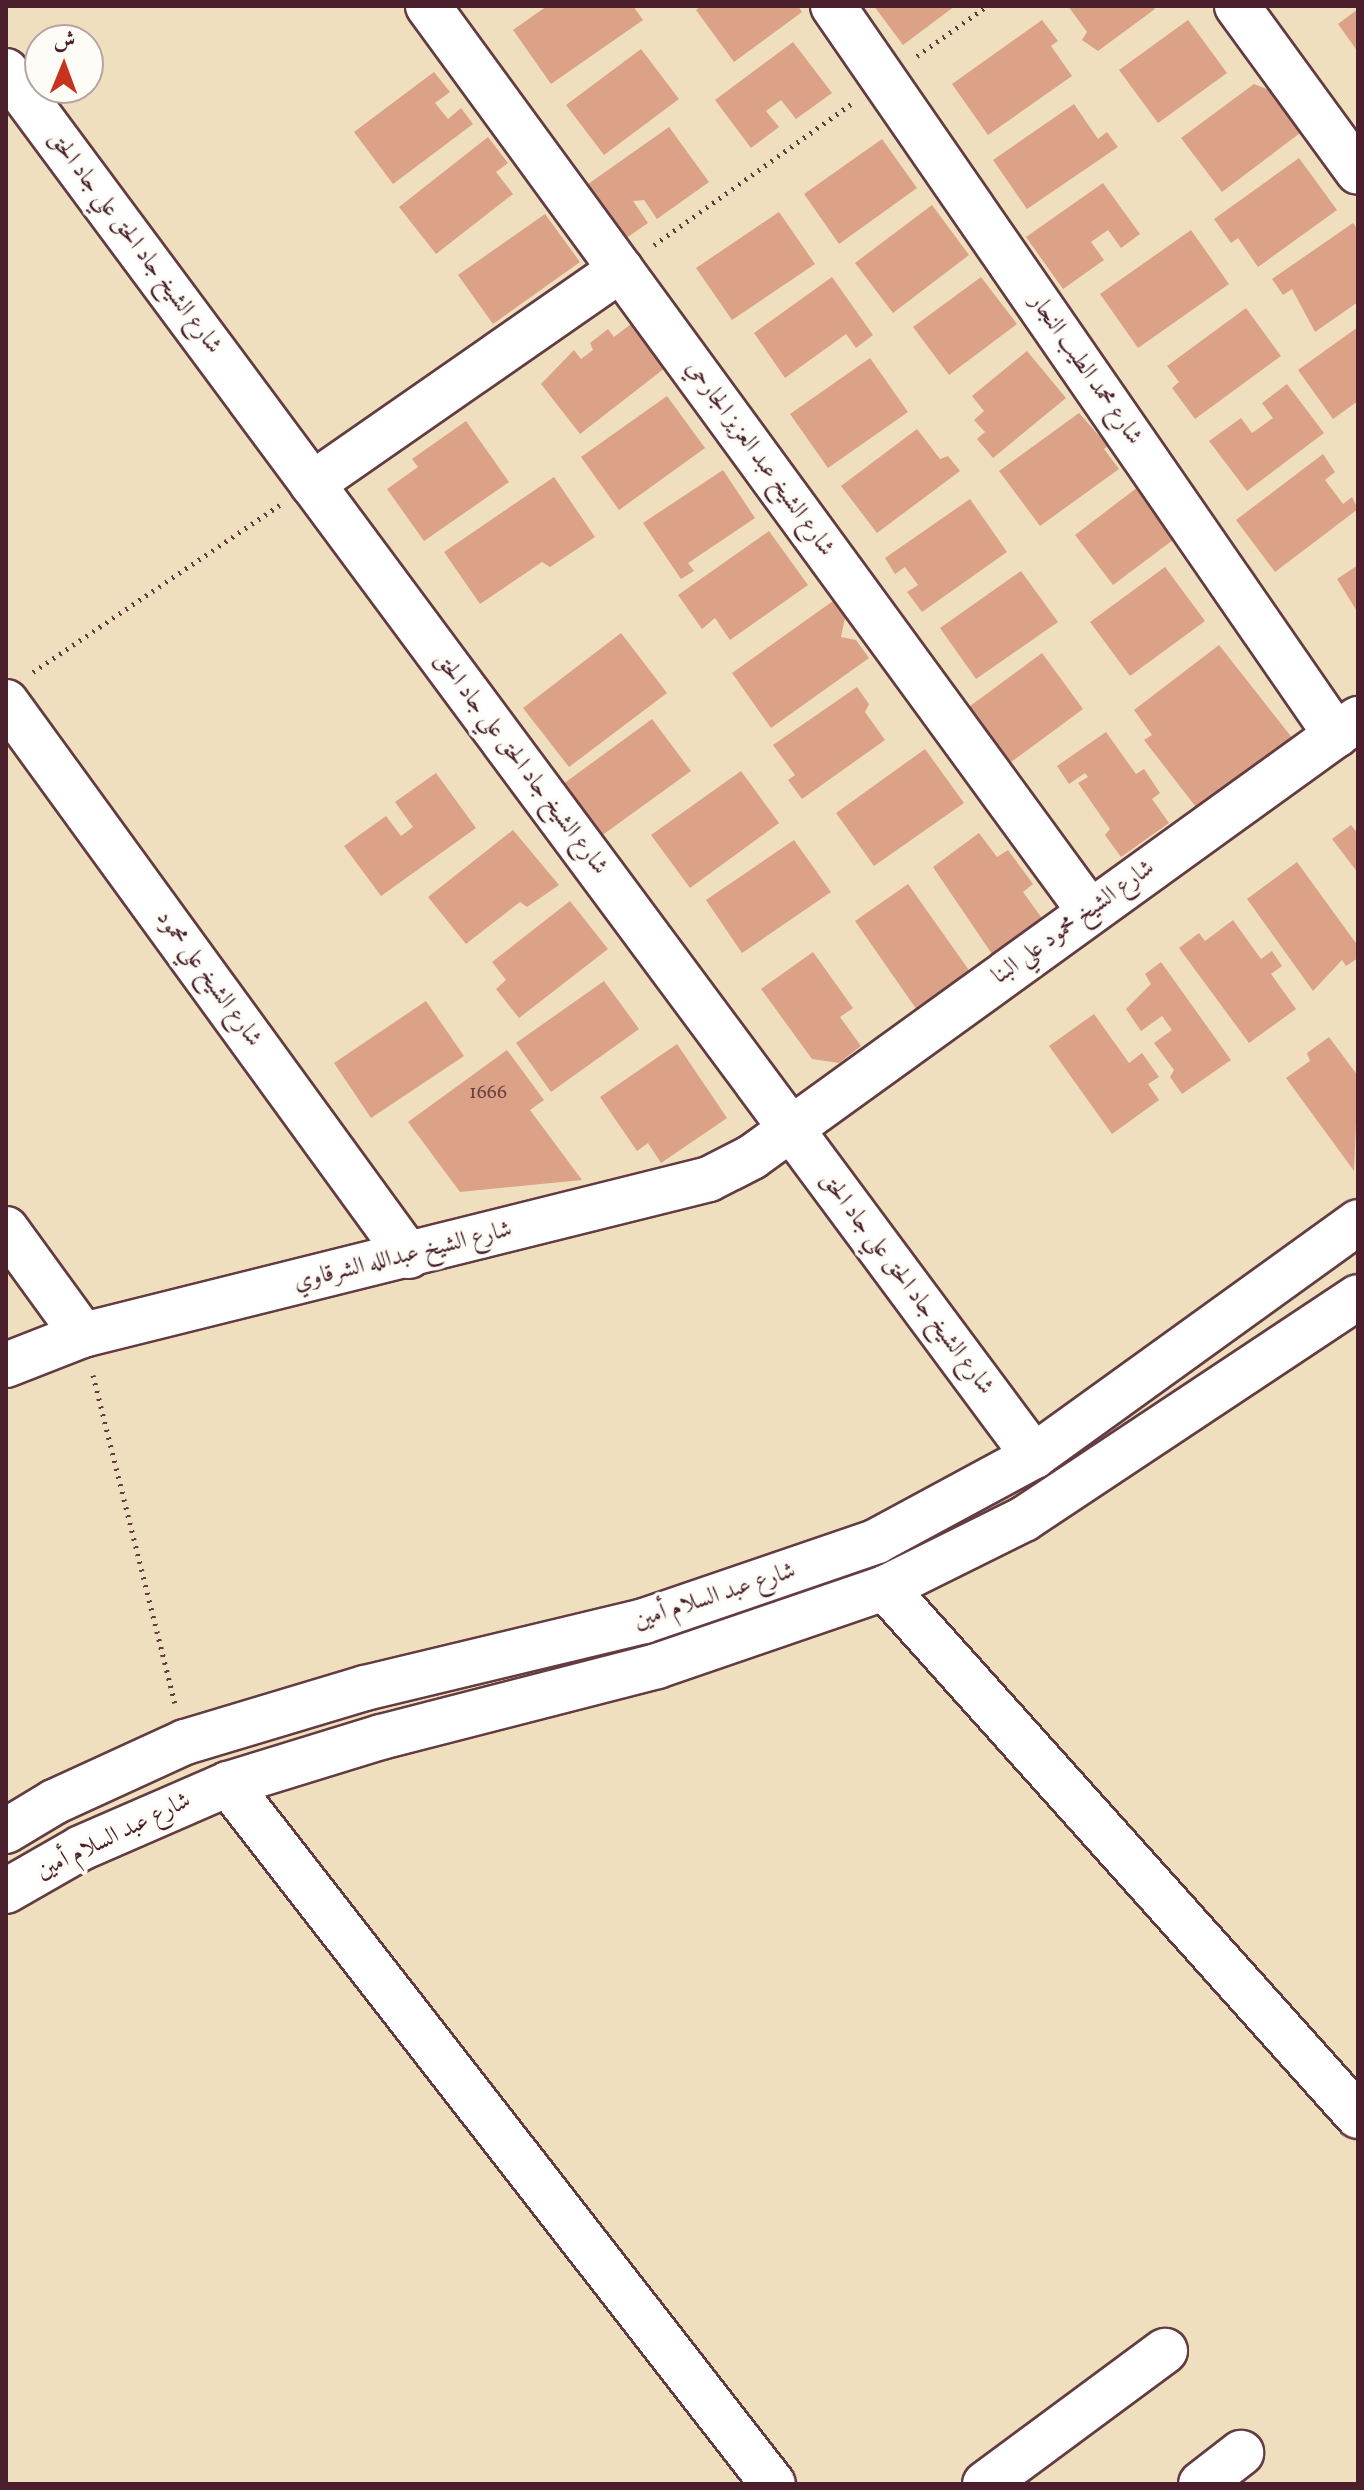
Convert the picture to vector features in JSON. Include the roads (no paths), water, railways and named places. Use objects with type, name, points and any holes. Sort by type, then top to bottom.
[{"type":"street","name":"شارع الشيخ عبد العزيز الجارحي","points":[[428,6],[1090,912]]},
{"type":"street","name":"شارع محمد الطيب النجار","points":[[833,6],[1347,727]]},
{"type":"street","points":[[1237,6],[1358,172]]},
{"type":"street","name":"شارع الشيخ جاد الحق علي جاد الحق","points":[[6,71],[1034,1456]]},
{"type":"street","points":[[312,484],[621,269]]},
{"type":"street","name":"شارع الشيخ علي محمود","points":[[12,692],[409,1256]]},
{"type":"street","name":"شارع الشيخ محمود علي البنا","points":[[791,1129],[1347,727]]},
{"type":"street","name":"شارع الشيخ عبدالله الشرقاوي","points":[[6,1365],[83,1335],[709,1179],[791,1129]]},
{"type":"street","name":"شارع عبد السلام أمين","points":[[6,1831],[54,1802],[185,1742],[365,1688],[721,1598],[877,1541],[1034,1456],[1358,1222]]},
{"type":"street","points":[[6,1229],[83,1335]]},
{"type":"street","name":"شارع عبد السلام أمين","points":[[6,1891],[81,1848],[228,1784],[381,1737],[657,1666],[885,1588],[1024,1519],[1358,1297]]},
{"type":"street","points":[[885,1588],[1358,2116]]},
{"type":"street","points":[[228,1784],[773,2484]]},
{"type":"street","points":[[985,2484],[1165,2351]]},
{"type":"street","points":[[1201,2484],[1241,2453]]}]
